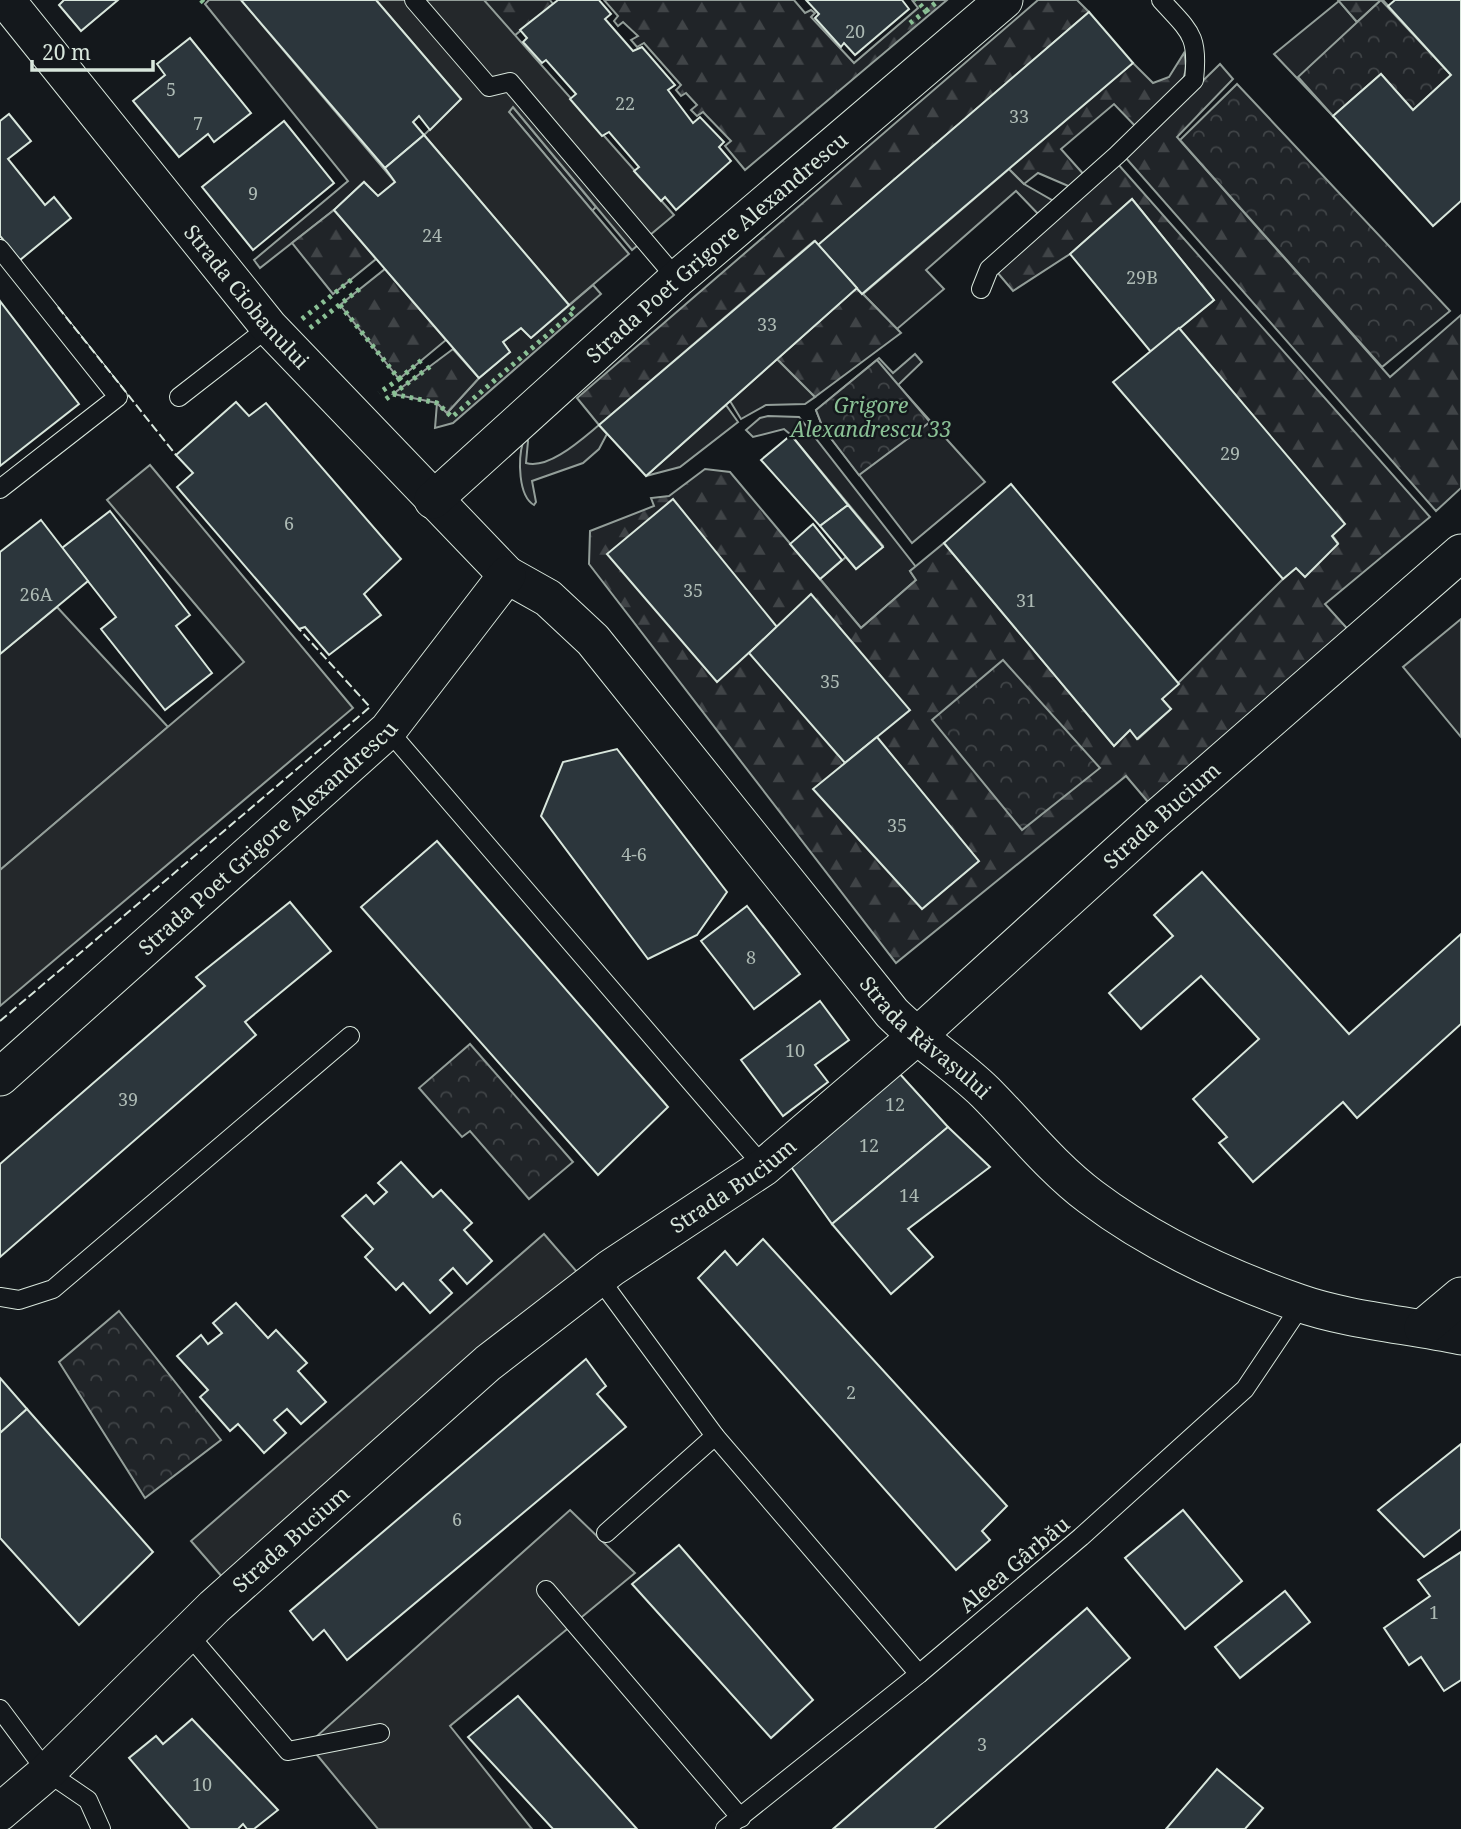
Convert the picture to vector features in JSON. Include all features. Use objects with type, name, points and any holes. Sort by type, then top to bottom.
[{"type":"street","name":"Strada Ciobanului","points":[[6,0],[270,327],[507,575]]},
{"type":"street","name":"Strada Poet Grigore Alexandrescu","points":[[433,500],[677,279],[1004,0]]},
{"type":"street","name":"Strada Bucium","points":[[0,1812],[47,1772],[189,1635],[214,1606],[479,1371],[598,1278],[764,1167],[916,1037],[1155,820],[1461,553]]},
{"type":"street","name":"Strada Poet Grigore Alexandrescu","points":[[0,1077],[388,730],[507,575]]},
{"type":"street","name":"Strada Răvașului","points":[[507,575],[548,597],[593,640],[892,1013],[916,1037],[984,1091],[1039,1150],[1091,1197],[1148,1233],[1231,1276],[1302,1304],[1461,1336]]},
{"type":"street","points":[[1423,1328],[1461,1296]]},
{"type":"lane","points":[[414,0],[489,87],[510,82],[677,279]]},
{"type":"lane","points":[[981,289],[989,269],[1117,155],[1195,80],[1197,48],[1190,32],[1161,0]]},
{"type":"lane","points":[[0,249],[118,397],[0,489]]},
{"type":"lane","points":[[179,397],[270,327]]},
{"type":"lane","points":[[388,730],[764,1167]]},
{"type":"lane","points":[[0,1297],[19,1300],[53,1289],[350,1035]]},
{"type":"lane","points":[[598,1278],[715,1436],[919,1674]]},
{"type":"lane","name":"Aleea Gârbău","points":[[731,1826],[919,1674],[1081,1537],[1245,1389],[1302,1304]]},
{"type":"lane","points":[[606,1533],[715,1436]]},
{"type":"lane","points":[[546,1590],[731,1826]]},
{"type":"lane","points":[[189,1635],[288,1751],[380,1733]]},
{"type":"lane","points":[[0,1709],[47,1772],[88,1800],[101,1829]]},
{"type":"green space","points":[[209,0],[241,0],[395,182],[378,196],[364,182],[334,210],[260,268],[254,260],[348,181],[205,4]]},
{"type":"green space","points":[[483,0],[550,0],[553,4],[514,36]]},
{"type":"green space","points":[[604,0],[794,0],[805,13],[811,10],[815,13],[811,17],[854,63],[918,8],[912,0],[947,0],[745,170],[725,146],[731,141],[703,112],[697,116],[691,110],[697,105],[686,93],[681,96],[676,90],[681,85],[644,43],[637,47],[631,40],[638,36],[623,22],[618,26],[614,21],[618,16]]},
{"type":"green space","points":[[1038,0],[1077,0],[1089,12],[818,245],[814,241],[599,425],[577,398]]},
{"type":"green space","points":[[1338,0],[1381,0],[1357,22]]},
{"type":"green space","points":[[1381,0],[1451,75],[1413,110],[1381,74],[1333,116],[1298,77]]},
{"type":"green space","points":[[1383,0],[1451,75],[1413,110],[1381,74],[1333,116],[1274,54],[1339,1],[1357,22]]},
{"type":"green space","points":[[1184,53],[1186,65],[1180,87],[1166,105],[1139,130],[1114,104],[1061,149],[1086,177],[1073,188],[1038,173],[1024,184],[1009,169],[1133,63],[1153,83],[1169,77]]},
{"type":"green space","points":[[1220,64],[1233,79],[1177,137],[1390,377],[1461,315],[1461,488],[1436,511],[1125,157]]},
{"type":"green space","points":[[1237,84],[1450,311],[1382,367],[1180,140]]},
{"type":"green space","points":[[513,107],[596,207],[592,211],[509,112]]},
{"type":"green space","points":[[1117,163],[1430,517],[1325,604],[1353,635],[1154,809],[1126,776],[896,963],[589,564],[590,531],[654,506],[651,498],[669,496],[705,469],[730,472],[861,628],[916,580],[910,571],[944,543],[1114,746],[1130,730],[1138,739],[1171,709],[1162,699],[1283,579],[1338,543],[1179,328],[1214,300],[1132,199],[1070,254],[1013,291],[997,272]]},
{"type":"green space","points":[[1009,169],[1024,184],[1057,203],[1042,218],[1016,191],[926,270],[944,289],[897,329],[863,294]]},
{"type":"green space","points":[[334,210],[376,259],[333,294],[292,243]]},
{"type":"green space","points":[[385,269],[446,340],[399,379],[340,305]]},
{"type":"green space","points":[[593,285],[601,294],[453,423],[435,428],[437,403],[447,413],[479,378],[510,352],[503,342],[521,328],[531,338]]},
{"type":"green space","points":[[857,288],[901,333],[815,397],[777,359]]},
{"type":"green space","points":[[453,349],[479,378],[447,413],[437,403],[393,394]]},
{"type":"green space","points":[[915,354],[922,362],[898,385],[985,482],[912,543],[823,428],[816,410],[879,358],[893,373]]},
{"type":"green space","points":[[777,359],[815,397],[805,404],[766,405],[741,419],[730,401]]},
{"type":"green space","name":"Grigore Alexandrescu 33","points":[[877,360],[930,422],[859,475],[823,428],[816,410]]},
{"type":"green space","points":[[726,405],[738,422],[680,467],[646,476]]},
{"type":"green space","points":[[799,417],[916,567],[910,571],[916,580],[861,628],[820,579],[846,557],[856,569],[883,546],[784,429],[753,437],[746,430],[760,418]]},
{"type":"green space","points":[[599,425],[607,434],[599,449],[583,463],[532,481],[536,502],[534,505],[522,486],[520,458],[523,442],[527,438],[526,463],[545,462],[565,452]]},
{"type":"green space","points":[[57,607],[168,727],[0,870],[0,654]]},
{"type":"green space","points":[[1461,619],[1461,737],[1403,667]]},
{"type":"green space","points":[[1003,660],[1100,768],[1022,830],[932,720]]},
{"type":"green space","points":[[470,1044],[573,1162],[529,1199],[470,1131],[462,1137],[419,1088]]},
{"type":"green space","points":[[119,1311],[221,1440],[145,1498],[59,1362]]},
{"type":"shaded area","points":[[376,0],[484,0],[674,215],[632,250],[513,107],[509,112],[629,254],[569,305],[424,135],[461,99]]},
{"type":"shaded area","points":[[150,465],[353,708],[0,1006],[0,870],[244,662],[107,500]]},
{"type":"shaded area","points":[[544,1234],[584,1280],[230,1586],[191,1541]]},
{"type":"shaded area","points":[[570,1510],[635,1573],[450,1726],[532,1829],[378,1829],[308,1744]]},
{"type":"building","points":[[64,0],[118,0],[81,31],[59,5]]},
{"type":"building","points":[[241,0],[376,0],[461,99],[430,130],[419,116],[413,122],[424,135],[385,168]]},
{"type":"building","points":[[558,0],[599,0],[611,14],[605,19],[633,51],[642,47],[675,85],[668,90],[693,123],[700,117],[724,142],[719,147],[731,161],[676,210],[665,197],[661,201],[634,171],[639,167],[609,132],[602,136],[570,99],[576,94],[546,60],[542,63],[523,42],[527,38],[520,30]]},
{"type":"building","points":[[806,0],[902,0],[909,9],[855,55],[844,43],[841,47],[815,18],[819,14]]},
{"type":"building","points":[[1395,0],[1461,0],[1461,201],[1433,226],[1333,116],[1381,74],[1413,110],[1451,75],[1388,6]]},
{"type":"building","points":[[1089,12],[1133,63],[862,294],[818,245]]},
{"type":"building","points":[[190,38],[251,113],[214,142],[208,134],[179,157],[133,101],[165,75],[157,64]]},
{"type":"building","points":[[9,114],[31,141],[8,159],[45,205],[54,197],[71,218],[20,260],[0,236],[0,121]]},
{"type":"building","points":[[284,121],[334,183],[253,250],[202,187]]},
{"type":"building","points":[[424,135],[569,305],[531,338],[521,328],[503,342],[510,352],[479,378],[334,210],[364,182],[378,196],[395,182],[385,168]]},
{"type":"building","points":[[1132,199],[1214,300],[1151,352],[1070,254]]},
{"type":"building","points":[[815,241],[857,288],[646,476],[599,425]]},
{"type":"building","points":[[0,301],[79,404],[0,466]]},
{"type":"building","points":[[1179,328],[1345,524],[1332,536],[1338,544],[1305,577],[1296,568],[1283,579],[1113,382]]},
{"type":"building","points":[[236,402],[249,416],[266,403],[401,559],[364,594],[381,615],[329,655],[305,627],[299,629],[177,487],[193,473],[176,455]]},
{"type":"building","points":[[791,435],[848,505],[820,526],[761,460]]},
{"type":"building","points":[[1011,484],[1179,684],[1162,699],[1171,709],[1137,739],[1130,730],[1114,746],[944,543]]},
{"type":"building","points":[[673,499],[777,627],[717,682],[607,554]]},
{"type":"building","points":[[848,505],[883,547],[856,569],[820,526]]},
{"type":"building","points":[[110,511],[190,615],[176,626],[212,673],[165,710],[101,629],[116,617],[62,548]]},
{"type":"building","points":[[41,520],[88,581],[0,654],[0,552]]},
{"type":"building","points":[[813,524],[842,560],[820,579],[790,544]]},
{"type":"building","points":[[811,594],[910,710],[845,763],[749,653]]},
{"type":"building","points":[[877,737],[979,861],[922,909],[813,789]]},
{"type":"building","points":[[617,749],[727,892],[697,935],[648,959],[541,816],[563,762]]},
{"type":"building","points":[[437,841],[668,1107],[598,1175],[361,907]]},
{"type":"building","points":[[1202,872],[1349,1034],[1461,934],[1461,1024],[1357,1118],[1343,1102],[1253,1182],[1219,1143],[1227,1137],[1193,1099],[1259,1039],[1201,976],[1141,1029],[1109,993],[1173,936],[1154,915]]},
{"type":"building","points":[[290,902],[331,951],[245,1022],[256,1035],[0,1257],[0,1164],[205,986],[196,977]]},
{"type":"building","points":[[747,906],[800,974],[754,1009],[701,941]]},
{"type":"building","points":[[820,1001],[849,1040],[815,1065],[828,1082],[783,1116],[741,1060]]},
{"type":"building","points":[[899,1073],[948,1127],[832,1224],[789,1164]]},
{"type":"building","points":[[948,1127],[990,1167],[908,1229],[933,1257],[891,1294],[832,1224]]},
{"type":"building","points":[[401,1162],[433,1197],[441,1190],[472,1223],[464,1230],[492,1261],[467,1284],[453,1268],[440,1280],[452,1293],[430,1313],[403,1283],[396,1290],[365,1257],[373,1249],[342,1216],[366,1195],[374,1204],[387,1192],[378,1183]]},
{"type":"building","points":[[763,1239],[1007,1506],[982,1531],[990,1540],[956,1570],[698,1278],[725,1251],[737,1265]]},
{"type":"building","points":[[236,1303],[268,1338],[276,1330],[307,1363],[298,1371],[326,1402],[301,1424],[287,1409],[274,1420],[286,1433],[264,1453],[238,1424],[230,1431],[200,1397],[208,1390],[177,1356],[201,1335],[208,1344],[222,1333],[213,1323]]},
{"type":"building","points":[[586,1359],[606,1386],[597,1394],[626,1427],[347,1660],[324,1630],[313,1640],[290,1611]]},
{"type":"building","points":[[0,1378],[27,1409],[0,1433]]},
{"type":"building","points":[[27,1409],[153,1552],[79,1625],[0,1538],[0,1433]]},
{"type":"building","points":[[1461,1444],[1461,1529],[1424,1557],[1378,1510]]},
{"type":"building","points":[[1183,1510],[1242,1581],[1185,1629],[1125,1558]]},
{"type":"building","points":[[679,1545],[813,1700],[771,1738],[632,1584]]},
{"type":"building","points":[[1461,1552],[1461,1680],[1444,1691],[1421,1657],[1409,1665],[1384,1628],[1430,1596],[1418,1580]]},
{"type":"building","points":[[1285,1591],[1310,1622],[1240,1678],[1215,1647]]},
{"type":"building","points":[[1087,1608],[1130,1658],[934,1829],[833,1829]]},
{"type":"building","points":[[518,1696],[637,1829],[553,1829],[468,1737]]},
{"type":"building","points":[[192,1719],[278,1810],[254,1829],[247,1829],[243,1824],[238,1829],[190,1829],[129,1758],[156,1736],[163,1744]]},
{"type":"building","points":[[1217,1769],[1263,1808],[1245,1829],[1166,1829]]},
{"type":"hedge","points":[[201,0],[205,4]]},
{"type":"hedge","points":[[910,23],[926,11],[916,0]]},
{"type":"hedge","points":[[926,11],[939,0]]},
{"type":"hedge","points":[[302,319],[355,277]]},
{"type":"hedge","points":[[310,328],[362,287]]},
{"type":"hedge","points":[[340,305],[399,379],[379,393]]},
{"type":"hedge","points":[[393,394],[437,403],[452,417],[575,311],[569,305]]},
{"type":"hedge","points":[[399,379],[424,358]]},
{"type":"hedge","points":[[386,399],[431,366]]},
{"type":"fence","points":[[58,307],[176,455]]},
{"type":"fence","points":[[0,1021],[370,707],[299,629]]}]
